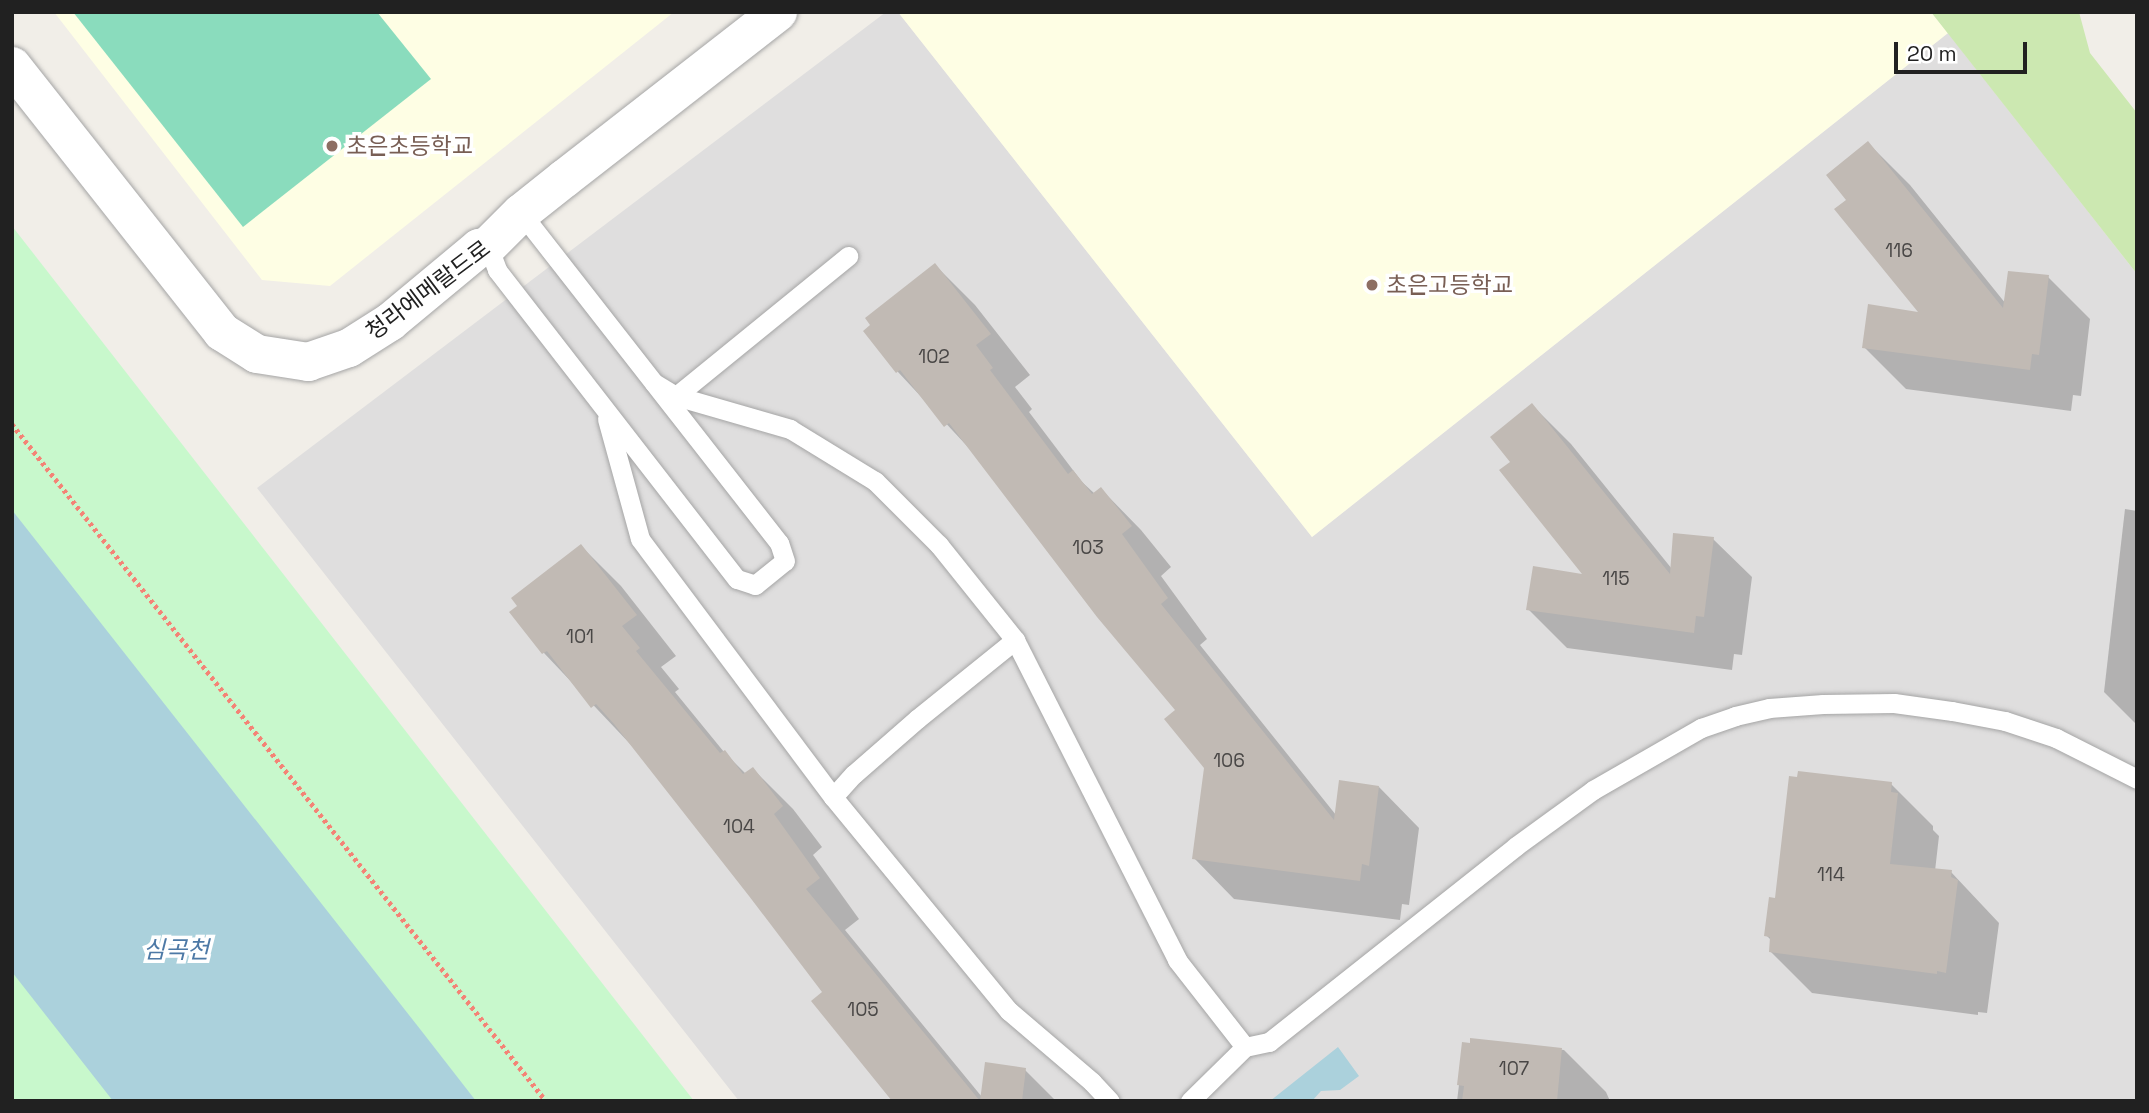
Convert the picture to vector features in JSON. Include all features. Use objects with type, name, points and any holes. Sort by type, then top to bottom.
[{"type":"street","name":"청라에메랄드로","points":[[12,66],[222,332],[257,354],[308,362],[349,348],[390,322],[479,248],[488,246],[521,213],[778,12]]},
{"type":"lane","points":[[488,246],[497,270],[737,579],[755,585],[785,561],[779,543],[521,213]]},
{"type":"lane","points":[[676,396],[848,256]]},
{"type":"lane","points":[[654,383],[676,396],[790,429],[875,481],[939,545],[1015,640],[1177,960],[1245,1047]]},
{"type":"lane","points":[[605,411],[640,540],[833,797],[1009,1011],[1092,1082],[1110,1101]]},
{"type":"lane","points":[[833,797],[854,774],[907,728],[1015,640]]},
{"type":"lane","points":[[1190,1101],[1245,1047],[1269,1042],[1516,846],[1593,790],[1701,728],[1735,716],[1769,708],[1835,704],[1894,703],[1952,711],[2005,721],[2056,738],[2137,779]]},
{"type":"path","points":[[12,424],[546,1101]]},
{"type":"shaded area","name":"초은초등학교","points":[[54,12],[674,12],[330,286],[262,280]]},
{"type":"shaded area","points":[[886,12],[898,12],[1312,537],[1948,33],[2137,274],[2137,1101],[739,1101],[257,488]]},
{"type":"shaded area","name":"초은고등학교","points":[[898,12],[1931,12],[1948,33],[1312,537]]},
{"type":"green space","points":[[73,12],[377,12],[431,79],[243,227]]},
{"type":"green space","points":[[1931,12],[2079,12],[2090,53],[2137,113],[2137,274]]},
{"type":"green space","points":[[12,226],[694,1101],[12,1101]]},
{"type":"water","name":"심곡천","points":[[12,510],[476,1101],[113,1101],[12,972]]},
{"type":"water","points":[[1338,1047],[1359,1076],[1340,1090],[1321,1091],[1312,1101],[1270,1101]]},
{"type":"building","points":[[1868,141],[2003,308],[2008,271],[2049,275],[2039,355],[2032,354],[2030,370],[1862,348],[1868,304],[1918,312],[1834,209],[1846,200],[1826,175]]},
{"type":"building","points":[[935,263],[991,334],[976,345],[993,368],[990,370],[1068,474],[1073,470],[1092,494],[1101,487],[1132,526],[1122,534],[1168,598],[1161,604],[1334,820],[1339,780],[1379,786],[1369,866],[1362,864],[1360,881],[1192,859],[1204,768],[1164,719],[1175,710],[1097,617],[949,423],[944,427],[900,370],[896,373],[863,331],[870,325],[865,318]]},
{"type":"building","points":[[1532,403],[1670,574],[1673,533],[1714,537],[1704,617],[1696,616],[1694,633],[1526,610],[1533,566],[1582,574],[1499,470],[1510,462],[1490,437]]},
{"type":"building","points":[[581,544],[637,615],[622,626],[640,648],[636,651],[720,753],[725,750],[743,774],[753,767],[783,806],[774,814],[820,878],[806,889],[980,1101],[892,1101],[811,1001],[822,992],[749,896],[614,724],[596,704],[591,708],[547,651],[542,654],[509,612],[517,606],[511,598]]},
{"type":"building","points":[[1798,771],[1892,782],[1891,792],[1898,793],[1890,864],[1952,870],[1951,877],[1958,880],[1946,973],[1769,952],[1770,937],[1764,936],[1769,897],[1775,898],[1789,776],[1797,777]]},
{"type":"building","points":[[1470,1038],[1562,1048],[1557,1101],[1462,1101],[1464,1086],[1457,1085],[1462,1042],[1470,1043]]},
{"type":"building","points":[[985,1062],[1026,1068],[1022,1101],[980,1101]]},
{"type":"place","name":"초은초등학교","points":[[332,146]]},
{"type":"place","name":"초은고등학교","points":[[1372,285]]}]
